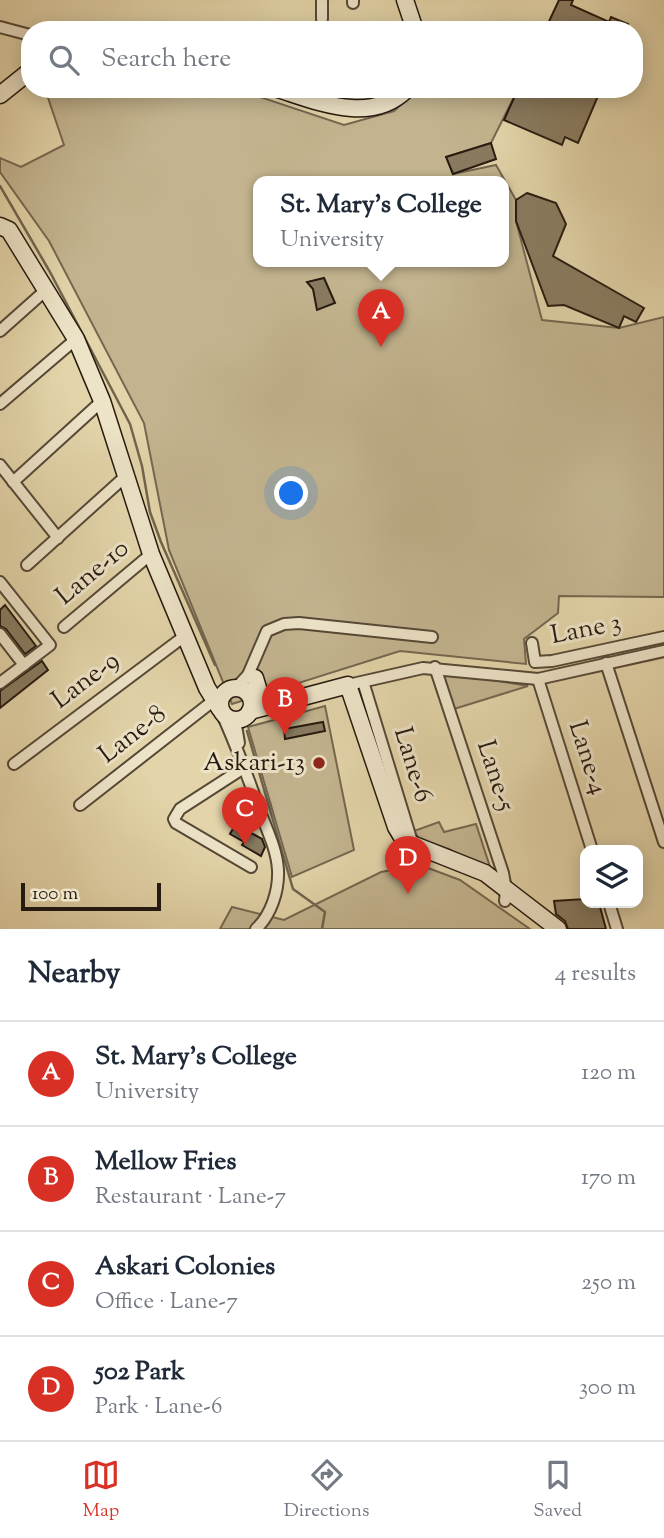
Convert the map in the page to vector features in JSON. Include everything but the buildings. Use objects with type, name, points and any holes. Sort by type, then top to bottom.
[{"type":"street","points":[[322,0],[322,19]]},
{"type":"street","points":[[405,0],[412,21]]},
{"type":"street","points":[[0,27],[21,32]]},
{"type":"street","points":[[0,96],[21,78]]},
{"type":"street","points":[[307,98],[354,110],[374,107],[398,98]]},
{"type":"street","points":[[0,226],[9,230],[76,339],[102,401],[151,554],[240,753],[274,849],[278,870],[277,889],[271,909],[256,929]]},
{"type":"street","points":[[0,331],[46,290]]},
{"type":"street","points":[[0,404],[76,339]]},
{"type":"street","points":[[13,482],[102,401]]},
{"type":"street","points":[[0,465],[58,538]]},
{"type":"street","points":[[27,565],[127,475]]},
{"type":"street","name":"Lane-10","points":[[64,627],[151,554]]},
{"type":"street","points":[[0,582],[50,645],[0,683]]},
{"type":"street","points":[[0,603],[10,595]]},
{"type":"street","points":[[223,711],[244,718],[251,705],[260,644],[267,631],[284,624],[299,623],[432,637]]},
{"type":"street","name":"Lane-9","points":[[14,764],[186,635]]},
{"type":"street","name":"Lane 3","points":[[532,643],[535,662],[552,661],[664,637]]},
{"type":"street","points":[[2,641],[23,665]]},
{"type":"street","points":[[251,705],[273,705],[405,670],[435,667],[538,679],[664,651]]},
{"type":"street","points":[[606,663],[663,837]]},
{"type":"street","name":"Lane-5","points":[[435,667],[503,873],[506,895]]},
{"type":"street","points":[[201,670],[212,679],[246,690],[251,705]]},
{"type":"street","points":[[223,711],[221,696],[255,671]]},
{"type":"street","points":[[255,671],[259,691],[273,705]]},
{"type":"street","name":"Lane-4","points":[[538,679],[590,845]]},
{"type":"street","points":[[343,686],[402,837],[414,850],[466,864],[485,873],[542,929]]},
{"type":"street","name":"Lane-6","points":[[365,688],[414,850]]},
{"type":"street","name":"Lane-8","points":[[80,805],[223,711]]},
{"type":"street","points":[[245,767],[180,810],[174,819],[176,823],[251,867]]},
{"type":"street","points":[[506,895],[558,929]]},
{"type":"street","points":[[611,908],[617,929]]},
{"type":"shaded area","points":[[48,98],[263,98],[344,125],[394,111],[408,98],[514,98],[491,143],[447,157],[453,174],[496,165],[502,176],[253,176],[253,267],[509,267],[509,188],[516,200],[516,221],[542,320],[619,328],[664,317],[664,597],[559,596],[558,613],[524,639],[526,664],[400,651],[232,704],[169,550],[144,423],[49,241],[0,172],[0,158],[21,167],[64,145]]},
{"type":"shaded area","points":[[447,672],[528,686],[454,709],[443,676]]},
{"type":"shaded area","points":[[325,706],[354,850],[292,877],[248,727]]},
{"type":"shaded area","points":[[439,822],[444,832],[476,824],[492,873],[449,849],[419,839],[414,831]]},
{"type":"shaded area","points":[[420,865],[460,880],[530,929],[220,929],[232,907],[284,920],[381,872]]},
{"type":"waterway","points":[[0,186],[50,272],[130,424],[142,466],[150,512],[215,665]]},
{"type":"waterway","points":[[247,731],[293,889],[325,912],[322,929]]},
{"type":"place","name":"St. Mary's College","points":[[381,347]]},
{"type":"place","name":"Mellow Fries","points":[[285,735]]},
{"type":"place","name":"Askari-13","points":[[319,763]]},
{"type":"place","name":"Askari Colonies","points":[[245,845]]},
{"type":"place","name":"502 Park","points":[[408,894]]}]
